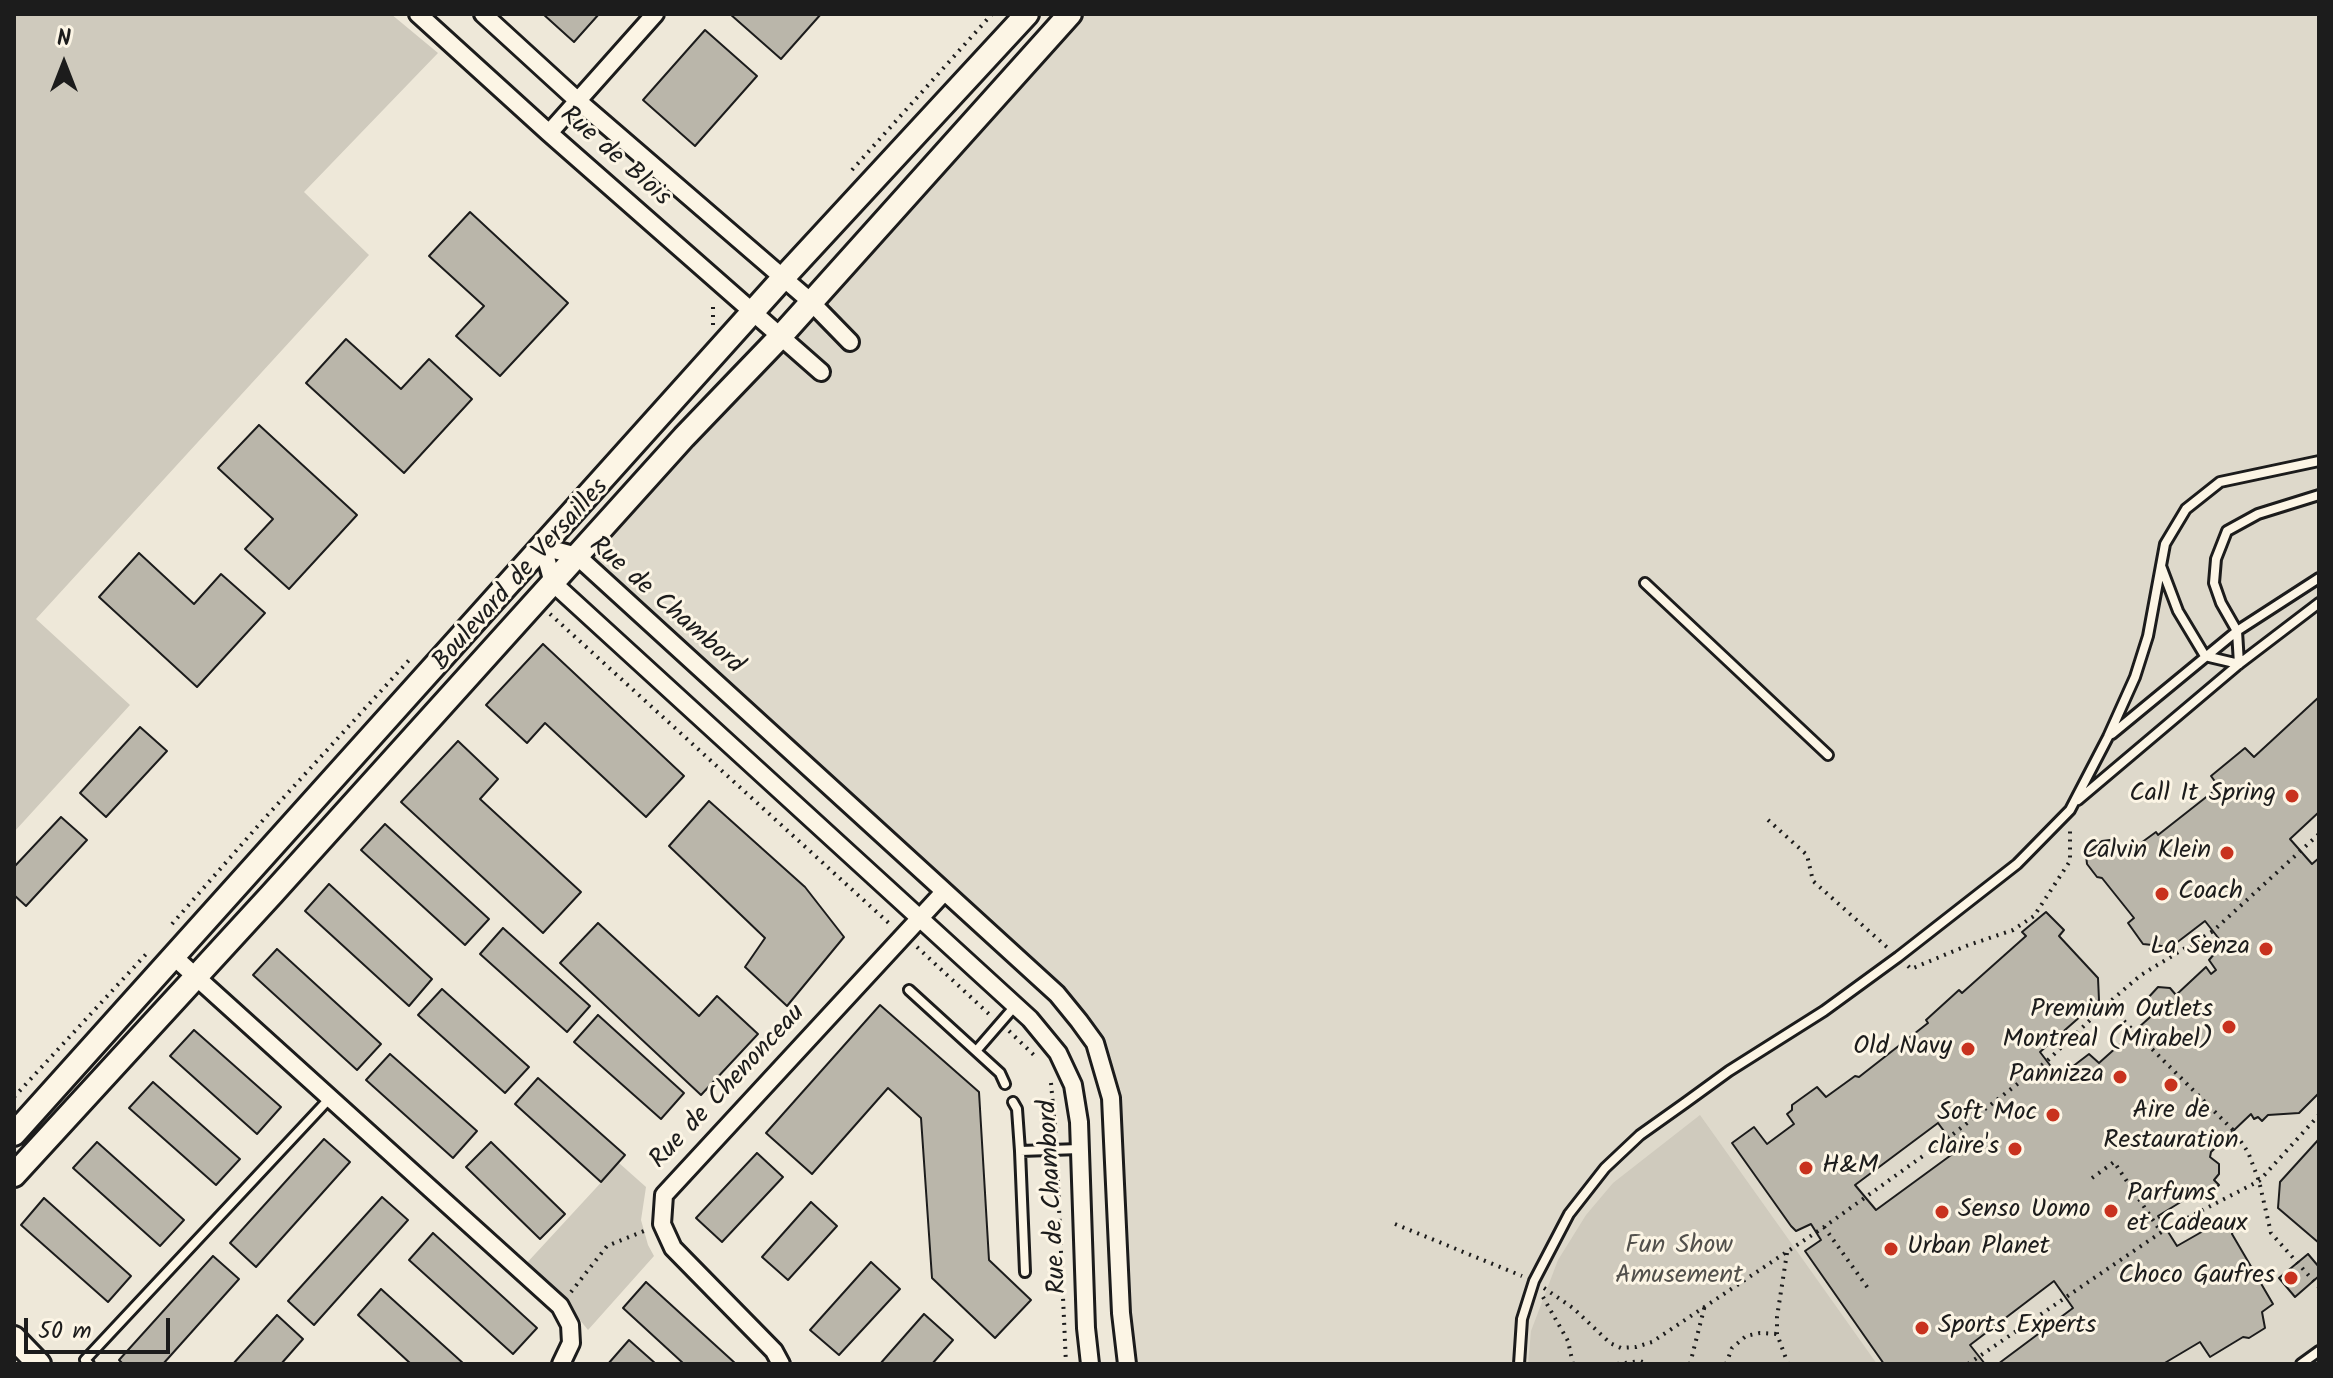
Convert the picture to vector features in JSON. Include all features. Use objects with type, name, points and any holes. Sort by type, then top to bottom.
[{"type":"street","name":"Rue de Blois","points":[[418,14],[821,372]]},
{"type":"street","name":"Rue de Blois","points":[[483,14],[577,100],[810,301],[850,342]]},
{"type":"street","points":[[549,133],[655,14]]},
{"type":"street","name":"Boulevard de Versailles","points":[[14,1134],[783,278],[1027,14]]},
{"type":"street","name":"Boulevard de Versailles","points":[[14,1175],[684,437],[781,336],[1070,14]]},
{"type":"street","name":"Rue de Chambord","points":[[543,547],[577,556],[1057,994],[1095,1043],[1111,1098],[1121,1313],[1127,1364]]},
{"type":"street","name":"Rue de Chambord","points":[[543,547],[553,583],[1030,1019],[1058,1053],[1073,1085],[1079,1122],[1090,1364]]},
{"type":"street","name":"Rue de Chenonceau","points":[[662,1224],[664,1195],[944,892]]},
{"type":"street","points":[[173,956],[560,1306],[570,1325],[571,1343],[561,1364]]},
{"type":"street","points":[[662,1224],[673,1248],[774,1351],[781,1364]]},
{"type":"street","points":[[14,1338],[39,1364]]},
{"type":"lane","points":[[2073,806],[2135,677],[2148,636],[2165,544],[2186,509],[2220,482],[2319,461]]},
{"type":"lane","points":[[2239,664],[2237,631],[2214,583],[2216,559],[2227,531],[2258,514],[2319,495]]},
{"type":"lane","points":[[2160,566],[2178,611],[2205,656],[2239,664]]},
{"type":"lane","points":[[2108,737],[2237,631],[2319,578]]},
{"type":"lane","points":[[1645,583],[1828,755]]},
{"type":"lane","points":[[1519,1364],[1522,1319],[1534,1281],[1569,1214],[1605,1168],[1640,1135],[1729,1071],[1824,1011],[2017,864],[2073,806],[2239,664],[2319,603]]},
{"type":"lane","points":[[909,990],[1000,1073],[1005,1084]]},
{"type":"lane","points":[[976,1051],[1015,1006]]},
{"type":"lane","points":[[89,1364],[85,1360],[330,1098]]},
{"type":"lane","points":[[1013,1102],[1017,1109],[1020,1151],[1025,1272]]},
{"type":"lane","points":[[1020,1151],[1080,1149]]},
{"type":"lane","points":[[2301,1364],[2319,1351]]},
{"type":"path","points":[[845,177],[992,14]]},
{"type":"path","points":[[552,615],[890,924]]},
{"type":"path","points":[[167,930],[284,797]]},
{"type":"path","points":[[1768,820],[1807,855],[1813,881],[1911,969],[2013,930],[2034,916],[2070,861],[2073,806]]},
{"type":"path","points":[[1395,1224],[1534,1281],[1573,1308],[1610,1343],[1621,1348],[1652,1342],[1788,1252],[1948,1138],[2047,1061],[2141,975],[2213,931],[2319,834]]},
{"type":"path","points":[[14,1097],[140,959]]},
{"type":"path","points":[[2107,1004],[2233,1130],[2248,1152],[2259,1181],[2271,1233],[2319,1287]]},
{"type":"path","points":[[1968,1364],[2161,1232],[2259,1181],[2319,1115]]},
{"type":"path","points":[[2092,1178],[2114,1162],[2161,1232]]},
{"type":"path","points":[[560,1306],[607,1246],[662,1224]]},
{"type":"path","points":[[1824,1227],[1870,1291]]},
{"type":"path","points":[[1788,1252],[1777,1317],[1777,1334],[1788,1364]]},
{"type":"path","points":[[1534,1281],[1568,1341],[1573,1364]]},
{"type":"path","points":[[1690,1364],[1705,1305]]},
{"type":"path","points":[[1726,1364],[1732,1348],[1746,1336],[1777,1334]]},
{"type":"path","points":[[1617,1364],[1640,1361],[1648,1364]]},
{"type":"shaded area","points":[[1083,14],[2319,14],[2319,1364],[1127,1364],[1106,1076],[1057,994],[577,556]]},
{"type":"green space","points":[[14,14],[391,14],[438,53],[304,192],[369,255],[36,619],[130,705],[14,832]]},
{"type":"green space","name":"Fun Show Amusement","points":[[1700,1115],[1877,1364],[1528,1364],[1531,1331],[1558,1260],[1586,1215],[1613,1183]]},
{"type":"green space","points":[[619,1163],[646,1187],[641,1220],[654,1256],[588,1330],[567,1304],[524,1266]]},
{"type":"building","points":[[543,14],[599,14],[574,42]]},
{"type":"building","points":[[730,14],[821,14],[781,59]]},
{"type":"building","points":[[705,30],[757,76],[695,146],[643,100]]},
{"type":"building","points":[[470,212],[568,303],[500,376],[456,336],[484,306],[429,256]]},
{"type":"building","points":[[346,339],[401,389],[429,359],[472,399],[404,473],[306,383]]},
{"type":"building","points":[[259,425],[357,515],[289,589],[245,549],[273,519],[218,468]]},
{"type":"building","points":[[139,553],[194,604],[221,574],[265,613],[197,687],[99,597]]},
{"type":"building","points":[[543,644],[684,776],[646,817],[545,723],[527,743],[486,705]]},
{"type":"building","name":"Premium Outlets Montreal (Mirabel)","points":[[2319,697],[2319,812],[2290,839],[2312,864],[2319,858],[2319,1093],[2299,1113],[2268,1115],[2262,1121],[2258,1117],[2254,1119],[2251,1114],[2211,1152],[2210,1157],[2219,1164],[2219,1174],[2214,1180],[2219,1185],[2209,1194],[2198,1197],[2197,1192],[2158,1216],[2177,1246],[2205,1230],[2206,1225],[2233,1230],[2232,1234],[2273,1304],[2262,1312],[2265,1328],[2210,1357],[2200,1342],[2163,1364],[1998,1364],[2073,1308],[2054,1281],[1970,1345],[1985,1364],[1884,1364],[1805,1251],[1821,1240],[1811,1224],[1796,1231],[1791,1226],[1732,1143],[1754,1127],[1767,1144],[1794,1124],[1787,1114],[1792,1110],[1792,1105],[1817,1087],[1826,1097],[1855,1076],[1859,1077],[1928,1023],[1926,1020],[1959,990],[1962,993],[2026,936],[2022,932],[2046,912],[2064,930],[2059,936],[2098,978],[2099,1000],[2040,1052],[2059,1077],[2089,1054],[2099,1063],[2158,1010],[2147,999],[2158,987],[2170,988],[2176,995],[2206,967],[2211,974],[2216,970],[2209,960],[2223,944],[2205,921],[2171,947],[2143,944],[2128,923],[2134,918],[2087,864],[2086,855],[2102,841],[2110,840],[2123,856],[2156,832],[2158,835],[2219,787],[2211,776],[2245,748],[2254,757]],"holes":[[[1938,1123],[1958,1150],[1876,1210],[1855,1185]]]},
{"type":"building","points":[[140,727],[167,751],[106,817],[80,793]]},
{"type":"building","points":[[458,741],[498,779],[480,799],[581,892],[543,933],[401,802]]},
{"type":"building","points":[[709,801],[805,887],[844,937],[787,1006],[745,967],[765,938],[669,846]]},
{"type":"building","points":[[61,817],[87,840],[26,906],[14,895],[14,867]]},
{"type":"building","points":[[385,824],[489,919],[465,945],[361,850]]},
{"type":"building","points":[[329,884],[432,979],[409,1006],[305,911]]},
{"type":"building","points":[[598,923],[699,1016],[717,996],[758,1034],[701,1095],[560,963]]},
{"type":"building","points":[[503,928],[590,1006],[567,1032],[480,954]]},
{"type":"building","points":[[277,949],[381,1044],[357,1070],[253,975]]},
{"type":"building","points":[[442,989],[529,1067],[505,1093],[418,1015]]},
{"type":"building","points":[[880,1005],[979,1092],[989,1260],[1031,1300],[995,1338],[932,1278],[921,1118],[888,1088],[812,1174],[766,1133]]},
{"type":"building","points":[[598,1015],[684,1093],[661,1119],[574,1042]]},
{"type":"building","points":[[194,1030],[281,1107],[257,1134],[170,1056]]},
{"type":"building","points":[[390,1054],[477,1131],[453,1158],[366,1080]]},
{"type":"building","points":[[538,1078],[625,1155],[601,1182],[515,1104]]},
{"type":"building","points":[[153,1082],[240,1159],[216,1185],[129,1108]]},
{"type":"building","points":[[324,1139],[350,1162],[256,1267],[230,1243]]},
{"type":"building","points":[[2319,1139],[2319,1243],[2278,1208],[2280,1182]]},
{"type":"building","points":[[97,1142],[184,1220],[160,1246],[73,1168]]},
{"type":"building","points":[[491,1142],[565,1214],[540,1239],[466,1167]]},
{"type":"building","points":[[757,1153],[783,1177],[722,1242],[696,1218]]},
{"type":"building","points":[[382,1197],[408,1220],[314,1325],[288,1301]]},
{"type":"building","points":[[44,1198],[131,1276],[108,1302],[21,1225]]},
{"type":"building","points":[[811,1202],[837,1226],[788,1280],[762,1257]]},
{"type":"building","points":[[433,1233],[537,1328],[513,1354],[409,1260]]},
{"type":"building","points":[[2308,1254],[2319,1267],[2319,1276],[2295,1297],[2279,1278]]},
{"type":"building","points":[[213,1256],[239,1279],[163,1364],[123,1364],[119,1360]]},
{"type":"building","points":[[871,1262],[900,1289],[839,1355],[810,1330]]},
{"type":"building","points":[[646,1282],[736,1364],[684,1364],[623,1308]]},
{"type":"building","points":[[381,1289],[464,1364],[411,1364],[358,1315]]},
{"type":"building","points":[[924,1314],[953,1340],[932,1364],[880,1364]]},
{"type":"building","points":[[277,1315],[303,1339],[281,1364],[233,1364]]},
{"type":"building","points":[[629,1340],[656,1364],[608,1364]]},
{"type":"place","name":"Call It Spring","points":[[2292,796]]},
{"type":"place","name":"Calvin Klein","points":[[2227,853]]},
{"type":"place","name":"Coach","points":[[2162,894]]},
{"type":"place","name":"La Senza","points":[[2266,949]]},
{"type":"place","name":"Premium Outlets Montreal (Mirabel)","points":[[2229,1027]]},
{"type":"place","name":"Old Navy","points":[[1968,1049]]},
{"type":"place","name":"Pannizza","points":[[2120,1077]]},
{"type":"place","name":"Aire de Restauration","points":[[2171,1085]]},
{"type":"place","name":"Soft Moc","points":[[2053,1115]]},
{"type":"place","name":"claire's","points":[[2015,1149]]},
{"type":"place","name":"H&M","points":[[1806,1168]]},
{"type":"place","name":"Parfums et Cadeaux","points":[[2111,1211]]},
{"type":"place","name":"Senso Uomo","points":[[1942,1212]]},
{"type":"place","name":"Urban Planet","points":[[1891,1249]]},
{"type":"place","name":"Choco Gaufres","points":[[2291,1278]]},
{"type":"place","name":"Sports Experts","points":[[1922,1328]]}]
